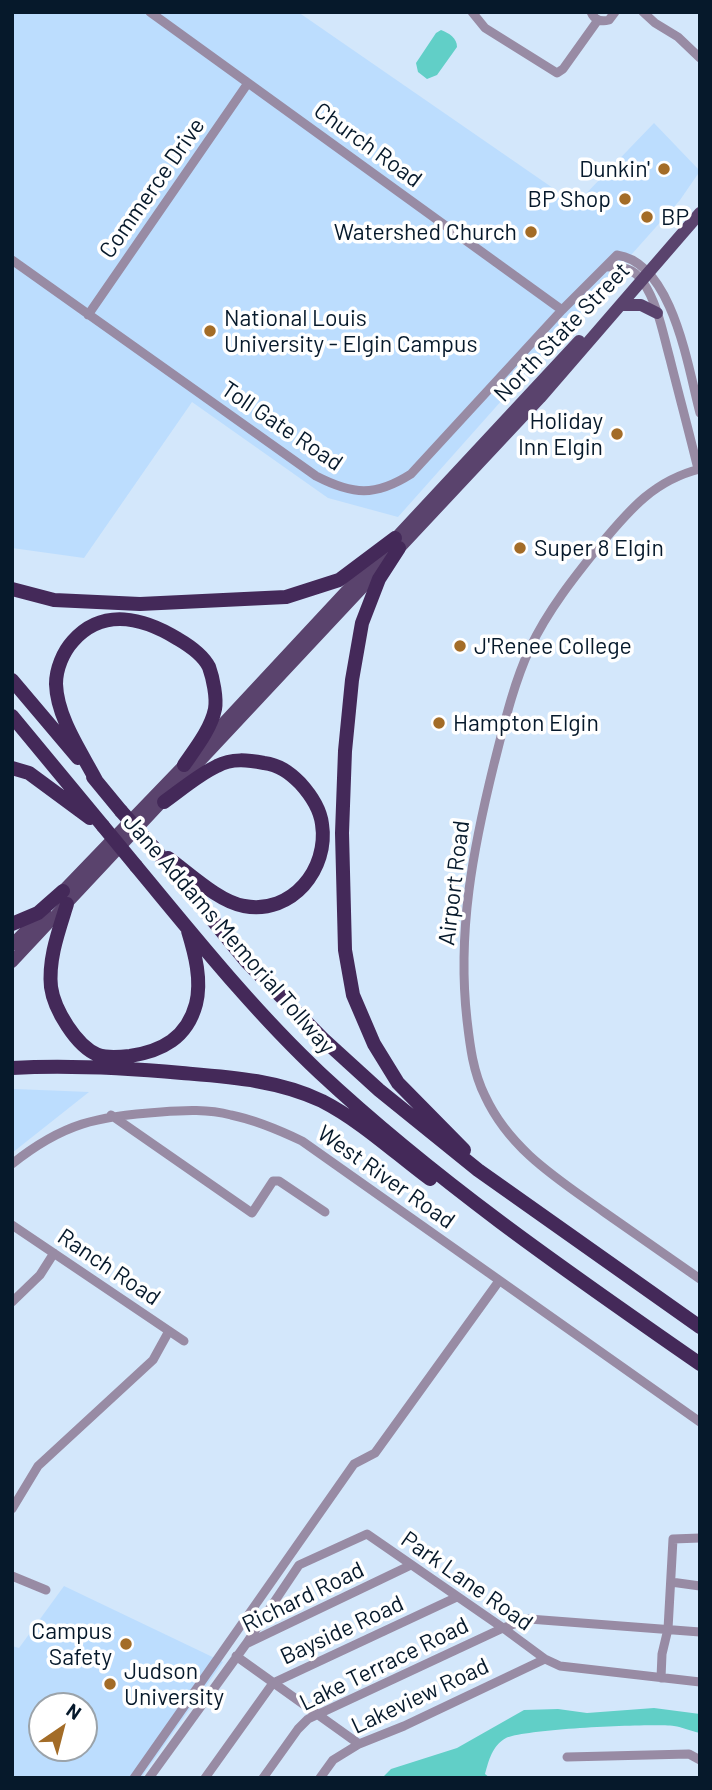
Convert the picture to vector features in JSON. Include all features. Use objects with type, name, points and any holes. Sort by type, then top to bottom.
[{"type":"highway","points":[[12,589],[54,600],[141,604],[286,597],[339,580],[397,543]]},
{"type":"highway","points":[[397,543],[362,623],[352,680],[345,751],[343,820],[342,904],[345,950],[353,995],[374,1044],[398,1083],[491,1179]]},
{"type":"highway","points":[[97,782],[60,708],[56,683],[63,653],[74,639],[86,628],[109,619],[123,618],[146,622],[169,633],[193,648],[209,667],[215,710],[201,740],[184,765]]},
{"type":"highway","name":"Jane Addams Memorial Tollway","points":[[12,680],[246,961],[323,1039],[410,1116],[491,1179],[700,1327]]},
{"type":"highway","name":"Jane Addams Memorial Tollway","points":[[12,716],[245,994],[319,1072],[450,1184],[700,1364]]},
{"type":"highway","points":[[153,847],[226,900],[241,906],[259,908],[291,898],[310,878],[322,852],[323,823],[311,795],[292,775],[276,765],[244,759],[218,765],[164,802]]},
{"type":"highway","points":[[12,768],[22,770],[40,780],[103,826]]},
{"type":"highway","points":[[12,924],[38,914],[65,897]]},
{"type":"highway","points":[[65,897],[52,956],[53,996],[67,1026],[87,1047],[102,1056],[124,1056],[159,1050],[177,1039],[187,1026],[196,1004],[198,980],[187,926]]},
{"type":"highway","points":[[12,1068],[155,1070],[280,1085],[323,1102],[374,1135],[489,1223],[550,1258]]},
{"type":"main road","points":[[643,276],[700,213]]},
{"type":"main road","name":"North State Street","points":[[12,962],[65,897],[184,765],[540,398],[643,276]]},
{"type":"main road","name":"North State Street","points":[[12,945],[164,802],[397,543],[643,276]]},
{"type":"main road","points":[[621,305],[641,304],[657,313]]},
{"type":"street","name":"Church Road","points":[[150,12],[562,310]]},
{"type":"street","points":[[472,12],[485,29],[556,73],[563,69],[594,16],[609,20],[615,12]]},
{"type":"street","points":[[643,12],[654,23],[678,37],[700,58]]},
{"type":"street","name":"Commerce Drive","points":[[88,315],[248,83]]},
{"type":"street","name":"Toll Gate Road","points":[[12,260],[316,476],[345,490],[382,490],[411,474],[562,310],[617,255],[628,256],[673,310],[700,413]]},
{"type":"street","points":[[643,276],[657,313],[699,469]]},
{"type":"street","name":"Airport Road","points":[[699,469],[683,473],[655,488],[625,515],[576,575],[531,646],[507,711],[481,817],[472,860],[463,951],[464,998],[476,1075],[490,1106],[508,1134],[547,1172],[700,1279]]},
{"type":"street","name":"West River Road","points":[[12,1164],[61,1132],[111,1115],[190,1110],[229,1114],[264,1124],[302,1141],[700,1422]]},
{"type":"street","points":[[111,1115],[252,1213],[273,1181],[279,1181],[325,1212]]},
{"type":"street","name":"Ranch Road","points":[[12,1225],[184,1341]]},
{"type":"street","points":[[12,1302],[40,1275],[54,1253]]},
{"type":"street","points":[[134,1778],[354,1464],[375,1453],[499,1281]]},
{"type":"street","points":[[12,1509],[38,1466],[153,1360],[169,1331]]},
{"type":"street","name":"Park Lane Road","points":[[246,1644],[299,1565],[367,1534],[545,1659]]},
{"type":"street","points":[[661,1678],[662,1654],[668,1629],[673,1539],[700,1538]]},
{"type":"street","name":"Richard Road","points":[[149,1778],[246,1644],[411,1565]]},
{"type":"street","points":[[12,1576],[46,1590]]},
{"type":"street","points":[[671,1582],[700,1586]]},
{"type":"street","name":"Bayside Road","points":[[205,1778],[273,1683],[457,1597]]},
{"type":"street","name":"Lake Terrace Road","points":[[263,1778],[298,1729],[316,1714],[503,1628],[529,1619],[700,1632]]},
{"type":"street","points":[[236,1656],[359,1745]]},
{"type":"street","points":[[545,1659],[559,1665],[700,1682]]},
{"type":"street","name":"Lakeview Road","points":[[320,1778],[333,1760],[359,1745],[545,1659]]},
{"type":"street","points":[[567,1757],[689,1754],[700,1760]]},
{"type":"shaded area","points":[[12,12],[298,12],[576,204],[654,123],[700,171],[680,200],[398,517],[328,498],[192,402],[84,558],[12,548]]},
{"type":"shaded area","points":[[441,30],[452,36],[457,47],[437,75],[427,79],[418,72],[416,63],[436,33]]},
{"type":"shaded area","points":[[12,1089],[15,1089],[89,1092],[12,1153]]},
{"type":"shaded area","name":"Judson University","points":[[64,1586],[223,1662],[141,1778],[12,1778],[12,1646],[19,1648]]},
{"type":"shaded area","points":[[654,1708],[700,1714],[700,1733],[661,1725],[537,1732],[506,1738],[497,1745],[485,1774],[490,1778],[382,1778],[391,1769],[457,1748],[524,1710],[558,1709],[587,1713]]},
{"type":"place","name":"Dunkin'","points":[[664,169]]},
{"type":"place","name":"BP Shop","points":[[625,199]]},
{"type":"place","name":"BP","points":[[647,217]]},
{"type":"place","name":"Watershed Church","points":[[531,232]]},
{"type":"place","name":"National Louis University - Elgin Campus","points":[[210,331]]},
{"type":"place","name":"Holiday Inn Elgin","points":[[617,434]]},
{"type":"place","name":"Super 8 Elgin","points":[[520,548]]},
{"type":"place","name":"J'Renee College","points":[[460,646]]},
{"type":"place","name":"Hampton Elgin","points":[[439,723]]},
{"type":"place","name":"Campus Safety","points":[[126,1644]]},
{"type":"place","name":"Judson University","points":[[110,1684]]}]
